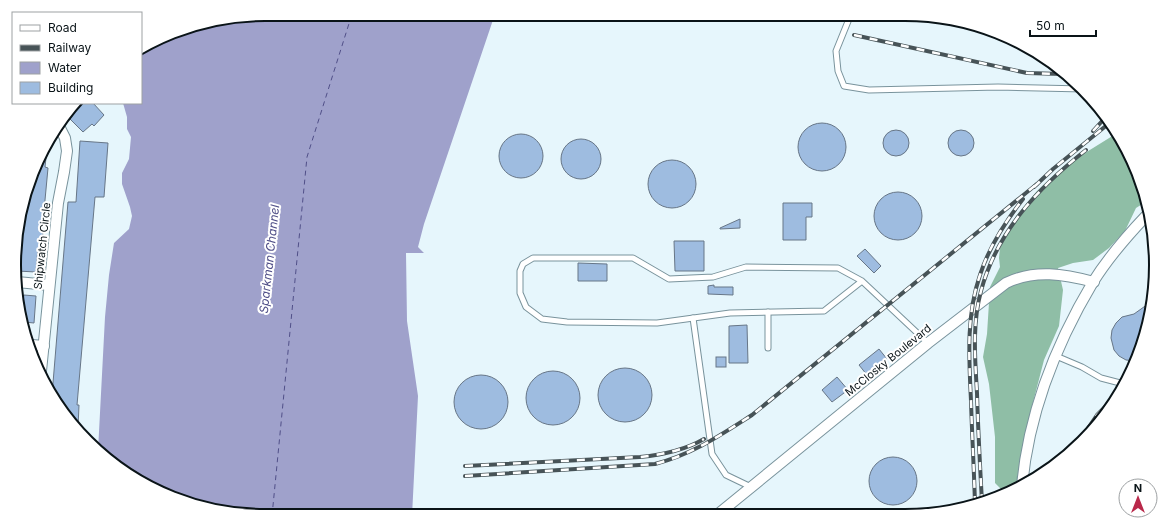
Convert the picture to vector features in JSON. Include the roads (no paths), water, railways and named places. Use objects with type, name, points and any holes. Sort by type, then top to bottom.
[{"type":"street","name":"Shipwatch Circle","points":[[42,363],[58,203],[67,151],[65,138],[61,130]]},
{"type":"street","points":[[1023,478],[1032,424],[1043,388],[1063,339],[1094,282],[1128,236],[1144,218]]},
{"type":"street","name":"McClosky Boulevard","points":[[723,509],[993,292],[1017,278],[1032,274],[1068,275],[1094,282]]},
{"type":"street","points":[[22,283],[49,286]]},
{"type":"street","points":[[35,345],[44,346]]},
{"type":"lane","points":[[848,21],[836,51],[838,71],[844,86],[869,90],[998,87],[1074,89]]},
{"type":"lane","points":[[862,281],[824,311],[730,313],[657,323],[567,322],[542,320],[526,307],[520,293],[520,271],[523,264],[533,258],[633,258],[669,278],[713,277],[746,267],[838,268],[862,281],[928,343]]},
{"type":"lane","points":[[768,312],[768,348]]},
{"type":"lane","points":[[693,318],[712,454],[726,476],[751,487]]},
{"type":"lane","points":[[1056,356],[1082,367],[1101,378],[1119,383]]},
{"type":"water","name":"Sparkman Channel","points":[[265,21],[493,21],[424,224],[418,247],[424,253],[406,253],[407,321],[418,396],[412,509],[265,509],[233,507],[202,501],[157,484],[116,459],[98,443],[105,317],[109,275],[114,243],[129,229],[132,216],[122,184],[122,173],[129,159],[131,137],[127,129],[127,117],[123,104],[142,104],[142,55],[157,46],[202,29],[233,23]]},
{"type":"railway","points":[[854,35],[1027,73],[1057,74]]},
{"type":"railway","points":[[1093,131],[1102,121]]},
{"type":"railway","points":[[1034,187],[1053,169],[1106,126]]},
{"type":"railway","points":[[982,496],[975,342],[976,316],[981,291],[988,269],[998,249],[1022,212],[1052,179],[1086,150]]},
{"type":"railway","points":[[465,476],[655,464],[694,450],[752,415],[1037,184]]},
{"type":"railway","points":[[975,499],[969,353],[972,306],[980,275],[988,255],[1004,226],[1023,199]]},
{"type":"railway","points":[[1094,420],[1101,411]]},
{"type":"railway","points":[[465,466],[640,457],[681,449],[704,439]]}]
